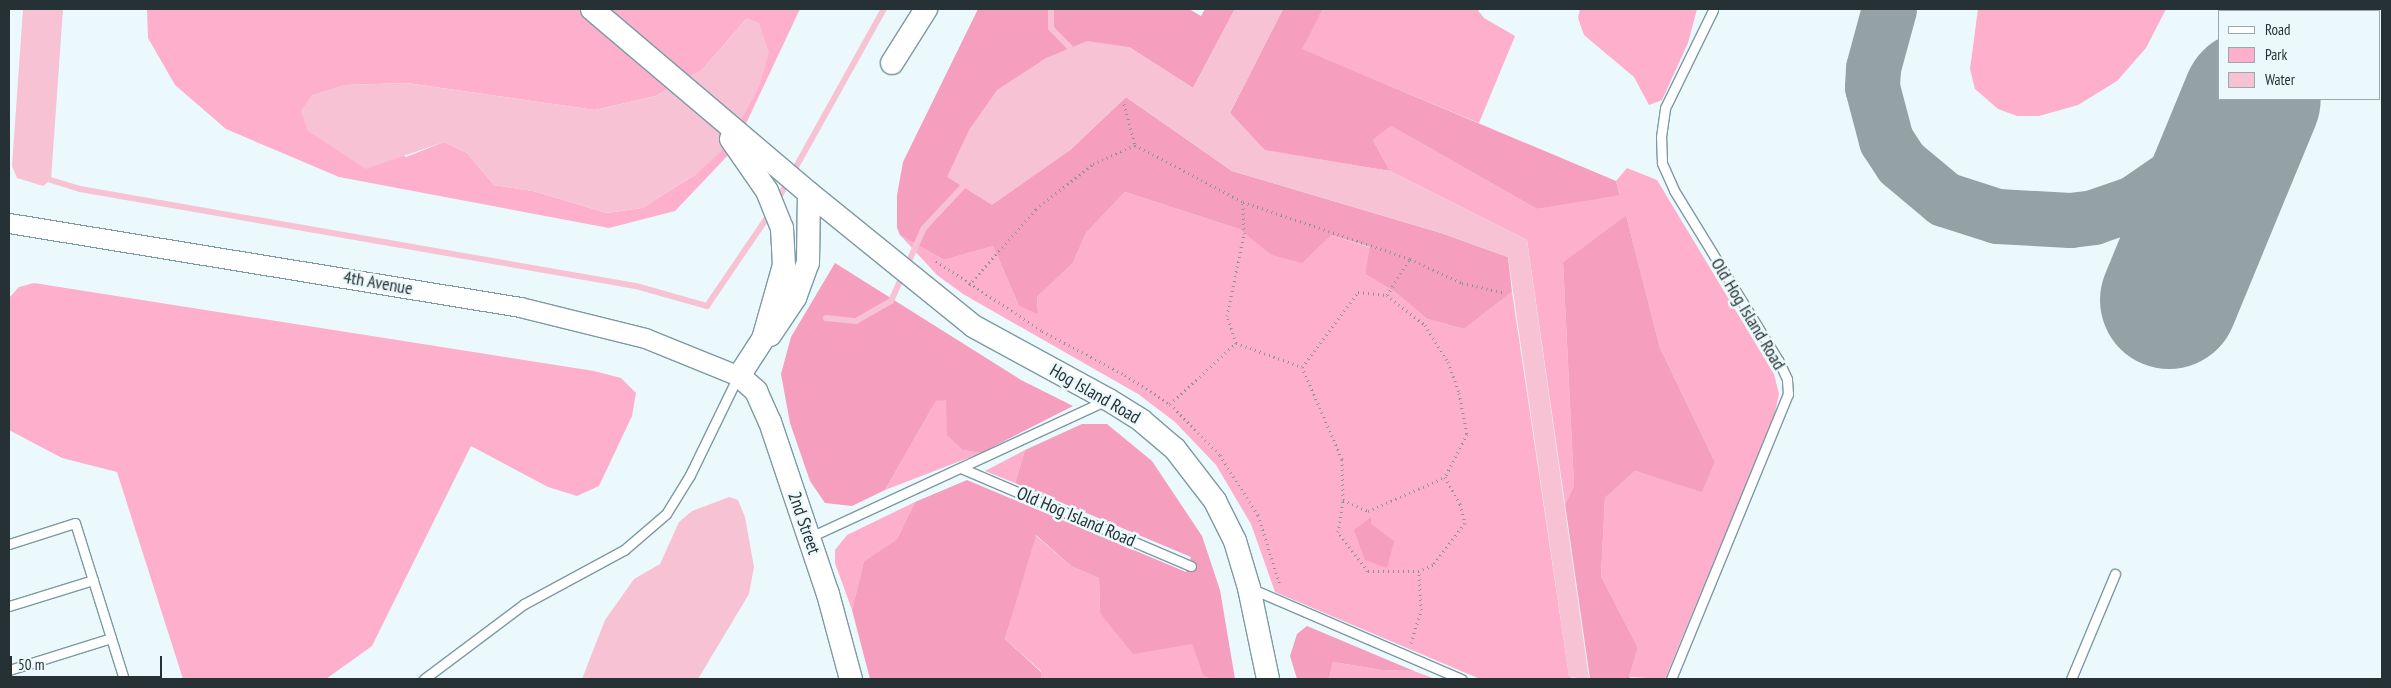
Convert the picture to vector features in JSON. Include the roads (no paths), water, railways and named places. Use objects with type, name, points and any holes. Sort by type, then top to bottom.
[{"type":"street","points":[[592,9],[687,87],[745,155],[767,191],[782,228],[784,265],[763,339],[739,376]]},
{"type":"street","points":[[892,62],[926,9]]},
{"type":"street","name":"Hog Island Road","points":[[687,87],[887,258],[973,326],[1109,400],[1158,434],[1203,482],[1228,527],[1249,588],[1268,679]]},
{"type":"street","points":[[763,339],[772,333],[795,298],[808,263],[805,189]]},
{"type":"street","name":"4th Avenue","points":[[9,223],[520,308],[645,338],[739,376]]},
{"type":"street","name":"2nd Street","points":[[739,376],[756,390],[763,402],[828,594],[850,679]]},
{"type":"lane","name":"Old Hog Island Road","points":[[1671,679],[1788,394],[1787,379],[1778,360],[1674,190],[1662,163],[1660,137],[1664,108],[1713,10]]},
{"type":"lane","points":[[424,679],[524,604],[624,550],[666,514],[690,475],[739,376]]},
{"type":"lane","points":[[808,538],[1109,400]]},
{"type":"lane","name":"Old Hog Island Road","points":[[961,468],[1191,566]]},
{"type":"lane","points":[[9,544],[75,523],[124,679]]},
{"type":"lane","points":[[2071,679],[2115,574]]},
{"type":"lane","points":[[9,606],[93,580]]},
{"type":"lane","points":[[1249,588],[1461,679]]},
{"type":"lane","points":[[9,670],[111,638]]},
{"type":"water","points":[[23,9],[63,9],[51,180],[43,186],[17,178],[12,166]]},
{"type":"water","points":[[1235,9],[1283,9],[1230,113],[1265,150],[1390,171],[1527,240],[1589,679],[1569,677],[1508,257],[1441,233],[1232,171],[1126,97],[1069,151],[992,205],[947,177],[969,130],[997,90],[1046,58],[1087,41],[1129,47],[1193,88]]},
{"type":"water","points":[[747,18],[759,23],[769,53],[759,87],[727,146],[695,175],[642,208],[607,213],[533,191],[494,185],[467,153],[444,142],[366,169],[308,131],[301,111],[311,96],[345,85],[406,83],[595,110],[655,96],[702,70]]},
{"type":"water","points":[[729,497],[738,500],[745,517],[754,567],[749,594],[698,679],[582,679],[605,620],[634,579],[660,564],[679,522],[692,511]]},
{"type":"waterway","points":[[777,201],[884,9]]},
{"type":"waterway","points":[[1051,9],[1051,28],[1076,54]]},
{"type":"waterway","points":[[44,178],[80,189],[636,286],[707,306],[771,212]]},
{"type":"waterway","points":[[826,318],[856,321],[891,301],[924,228],[967,182]]}]
